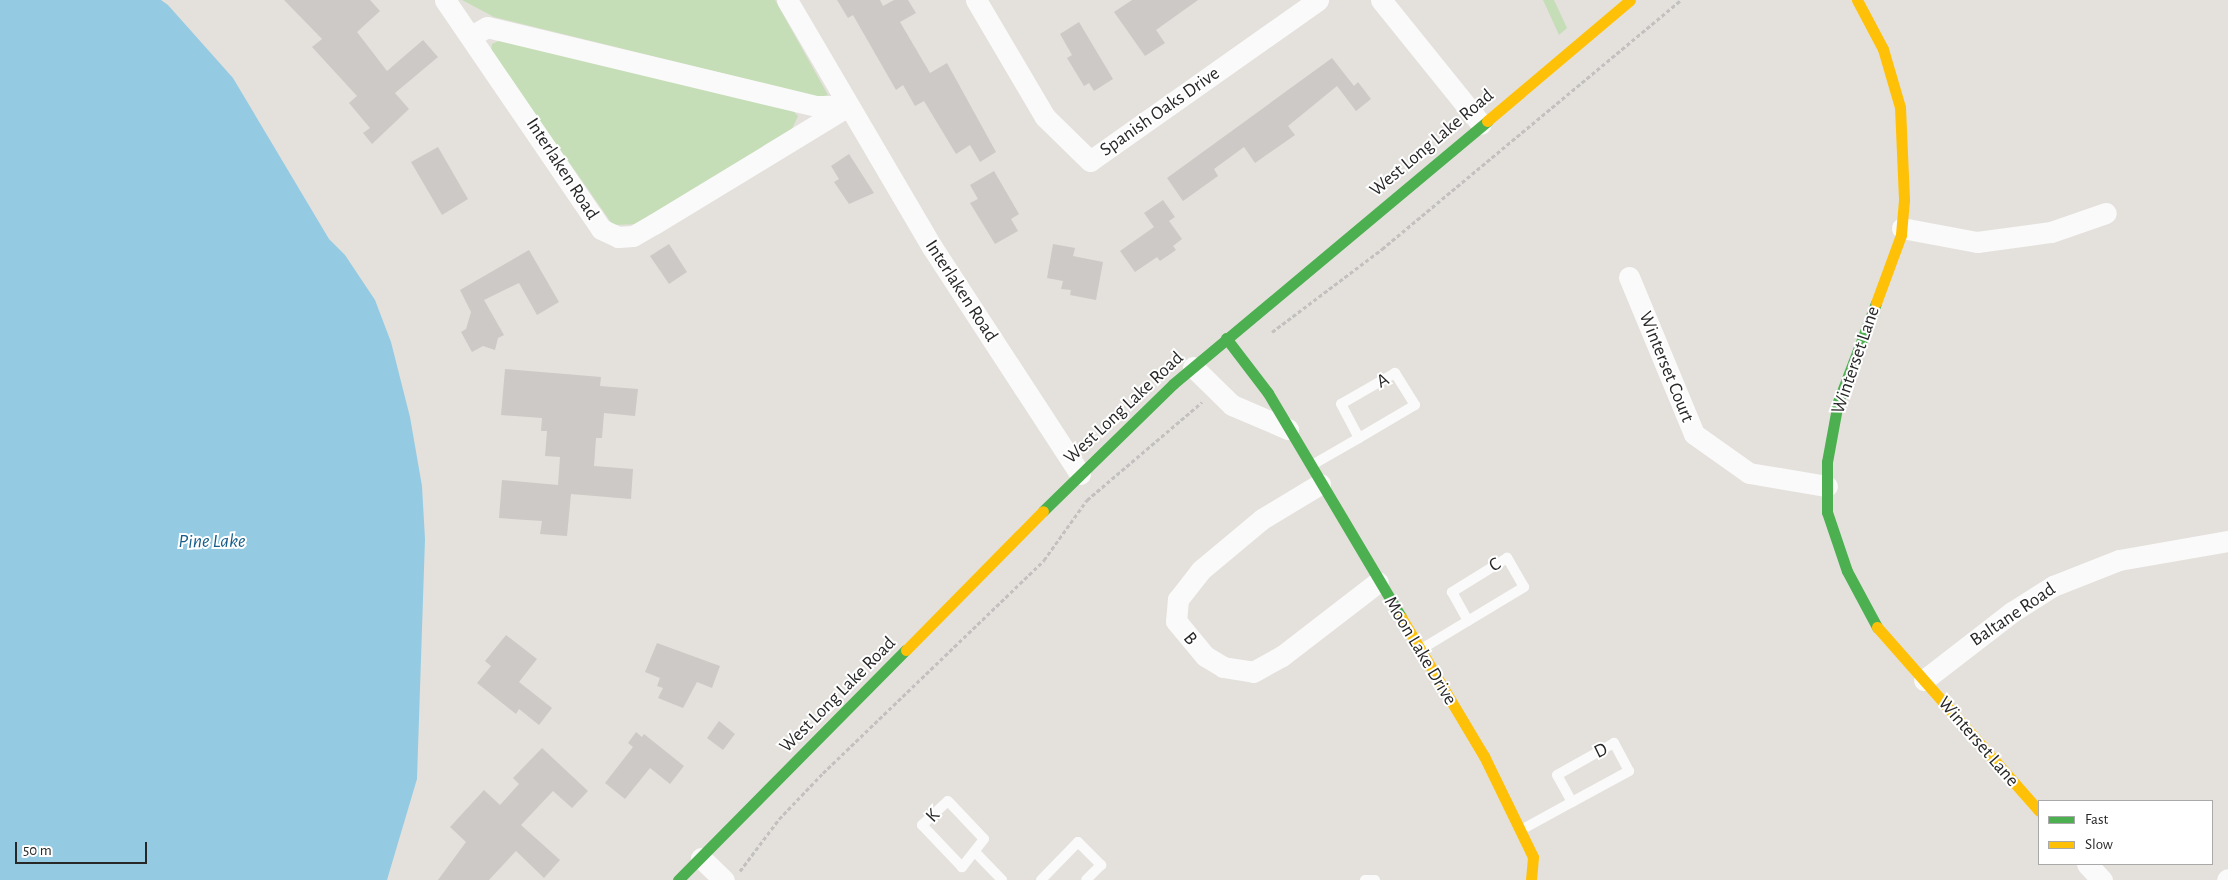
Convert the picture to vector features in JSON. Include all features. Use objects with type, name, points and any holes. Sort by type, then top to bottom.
[{"type":"street","name":"Interlaken Road","points":[[445,0],[601,229],[618,237],[633,236],[848,106]]},
{"type":"street","name":"Interlaken Road","points":[[787,0],[932,247],[1080,474]]},
{"type":"street","name":"Spanish Oaks Drive","points":[[976,0],[1045,117],[1090,160],[1318,0]]},
{"type":"street","points":[[1381,0],[1481,124]]},
{"type":"street","name":"West Long Lake Road","points":[[678,880],[1080,474],[1193,367],[1630,0]]},
{"type":"street","name":"Winterset Lane","points":[[1858,0],[1883,49],[1900,107],[1906,175],[1902,228],[1888,275],[1838,402],[1827,462],[1827,512],[1847,571],[1876,626],[2038,810]]},
{"type":"street","points":[[471,36],[487,27],[817,106],[848,106]]},
{"type":"street","points":[[1902,228],[1977,242],[2051,232],[2106,213]]},
{"type":"street","name":"Winterset Court","points":[[1629,277],[1694,434],[1749,473],[1827,486]]},
{"type":"street","name":"Moon Lake Drive","points":[[1226,338],[1268,393],[1314,476],[1484,756],[1533,857],[1531,880]]},
{"type":"street","points":[[1193,367],[1211,387],[1232,405],[1288,429]]},
{"type":"street","name":"B","points":[[1314,476],[1201,570],[1178,599],[1176,621],[1205,656],[1223,667],[1253,672],[1282,656],[1378,582]]},
{"type":"street","name":"Baltane Road","points":[[1924,680],[2012,612],[2054,586],[2119,560],[2228,541]]},
{"type":"street","points":[[700,858],[730,878]]},
{"type":"street","points":[[2088,865],[2102,880]]},
{"type":"lane","name":"A","points":[[1314,476],[1359,438],[1415,405],[1395,373],[1340,404],[1359,438]]},
{"type":"lane","name":"C","points":[[1420,650],[1468,621],[1524,587],[1507,558],[1452,592],[1468,621]]},
{"type":"lane","name":"D","points":[[1520,830],[1572,802],[1629,771],[1614,743],[1557,774],[1572,802]]},
{"type":"lane","name":"K","points":[[948,801],[984,839],[975,852],[962,867],[922,825],[948,801]]},
{"type":"lane","points":[[1041,880],[1078,842],[1101,865],[1086,880]]},
{"type":"lane","points":[[975,852],[1002,880]]},
{"type":"lane","points":[[1365,880],[1375,880]]},
{"type":"path","points":[[1264,338],[1382,249],[1681,0]]},
{"type":"path","points":[[730,878],[779,819],[823,773],[1044,560],[1087,500],[1195,411],[1211,387]]},
{"type":"green space","points":[[462,0],[775,0],[828,95],[819,97],[494,17]]},
{"type":"green space","points":[[1543,0],[1554,0],[1567,28],[1559,35]]},
{"type":"green space","points":[[503,39],[789,107],[798,116],[792,129],[643,224],[613,225],[491,51],[492,44]]},
{"type":"water","name":"Pine Lake","points":[[0,0],[161,0],[168,5],[233,78],[329,239],[345,255],[375,300],[391,342],[410,417],[422,486],[425,539],[417,779],[387,880],[0,880]]},
{"type":"building","points":[[284,0],[370,0],[380,11],[357,32],[387,71],[423,40],[438,57],[395,93],[409,109],[372,144],[363,133],[370,128],[349,103],[357,96],[312,47],[322,39]]},
{"type":"building","points":[[837,0],[880,0],[883,6],[894,0],[908,0],[916,13],[900,22],[930,73],[947,63],[996,152],[980,162],[970,145],[956,154],[924,101],[915,106],[903,85],[896,90],[853,15],[848,18]]},
{"type":"building","points":[[1132,0],[1198,0],[1156,30],[1165,43],[1145,56],[1114,12]]},
{"type":"building","points":[[1079,22],[1113,79],[1094,91],[1089,83],[1084,86],[1067,58],[1072,55],[1060,34]]},
{"type":"building","points":[[1332,58],[1354,86],[1358,82],[1371,99],[1356,111],[1337,86],[1288,126],[1295,135],[1255,163],[1244,147],[1214,169],[1218,176],[1183,201],[1167,178]]},
{"type":"building","points":[[438,147],[468,199],[442,215],[411,162]]},
{"type":"building","points":[[849,154],[874,193],[849,204],[834,182],[839,179],[831,166]]},
{"type":"building","points":[[994,171],[1019,214],[1011,219],[1018,231],[995,244],[970,203],[978,199],[970,185]]},
{"type":"building","points":[[1163,200],[1175,217],[1169,221],[1182,239],[1173,246],[1176,250],[1160,261],[1157,257],[1135,272],[1120,251],[1154,227],[1144,213]]},
{"type":"building","points":[[669,244],[687,272],[669,284],[650,256]]},
{"type":"building","points":[[1053,244],[1075,248],[1073,256],[1103,262],[1096,300],[1070,295],[1071,290],[1061,289],[1063,281],[1047,278]]},
{"type":"building","points":[[529,250],[559,302],[537,315],[519,283],[484,300],[504,335],[498,338],[495,350],[483,346],[472,352],[461,332],[466,329],[471,312],[460,290]]},
{"type":"building","points":[[505,369],[601,377],[600,386],[638,389],[635,416],[604,413],[602,438],[596,438],[594,466],[633,469],[631,499],[571,494],[567,536],[540,534],[542,521],[499,518],[502,480],[558,485],[560,457],[545,456],[547,431],[541,431],[542,418],[501,415]]},
{"type":"building","points":[[506,635],[537,659],[519,682],[552,708],[539,725],[519,709],[516,714],[477,683],[491,666],[485,661]]},
{"type":"building","points":[[657,643],[720,666],[712,688],[697,682],[683,708],[658,698],[663,688],[657,686],[660,678],[645,672]]},
{"type":"building","points":[[719,721],[735,734],[723,750],[707,738]]},
{"type":"building","points":[[636,732],[642,737],[644,734],[684,766],[670,784],[650,768],[625,799],[605,783],[633,747],[628,743]]},
{"type":"building","points":[[542,748],[588,791],[572,808],[553,791],[521,825],[560,860],[544,878],[516,851],[489,880],[438,880],[466,842],[450,827],[484,790],[500,805],[519,784],[513,778]]},
{"type":"traffic: fast","points":[[1043,511],[1173,384],[1487,121]]},
{"type":"traffic: fast","points":[[1876,303],[1838,402],[1827,462],[1827,512],[1847,571],[1877,627]]},
{"type":"traffic: fast","points":[[1226,338],[1268,393],[1401,617]]},
{"type":"traffic: fast","points":[[678,880],[906,650]]},
{"type":"traffic: slow","points":[[1487,121],[1630,0]]},
{"type":"traffic: slow","points":[[1857,0],[1883,49],[1900,107],[1904,200],[1901,235],[1876,303]]},
{"type":"traffic: slow","points":[[906,650],[1043,511]]},
{"type":"traffic: slow","points":[[1401,617],[1484,756],[1533,857],[1531,880]]},
{"type":"traffic: slow","points":[[1877,627],[2038,810]]}]
